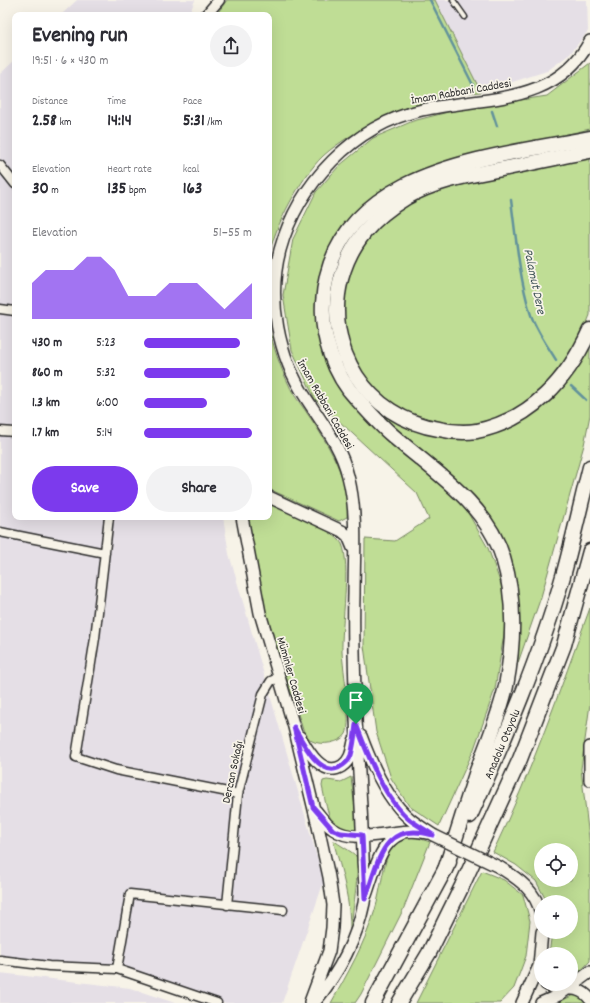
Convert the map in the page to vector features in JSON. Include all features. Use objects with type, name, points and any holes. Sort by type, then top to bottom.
[{"type":"highway","points":[[445,870],[505,688],[514,617],[510,587],[503,556],[491,532],[476,510],[446,480],[389,433],[354,397],[342,378],[331,354],[324,327],[323,302],[328,275],[342,238],[373,205],[409,183],[440,170],[468,162],[590,138]]},
{"type":"highway","points":[[590,151],[452,179],[430,186],[408,197],[383,213],[363,232],[344,268],[338,292],[336,312],[338,333],[342,348],[356,376],[365,388],[386,408],[402,418],[418,425],[460,432],[475,431],[509,421],[526,411],[543,398],[566,373],[590,330]]},
{"type":"highway","name":"Anadolu Otoyolu","points":[[373,1003],[445,870],[484,787],[524,689],[563,576],[590,467]]},
{"type":"highway","name":"Anadolu Otoyolu","points":[[399,1003],[429,952],[462,886],[520,759],[564,645],[590,551]]},
{"type":"highway","points":[[564,645],[590,572]]},
{"type":"main road","name":"İmam Rabbani Caddesi","points":[[314,1003],[329,985],[346,957],[354,939],[365,899],[361,779],[356,724],[353,644],[355,559],[353,505],[347,472],[341,456],[334,441],[293,376],[284,352],[278,325],[275,291],[278,260],[287,231],[299,203],[324,169],[369,132],[392,120],[419,111],[508,97],[541,88],[564,74],[576,62],[590,41]]},
{"type":"main road","points":[[272,498],[342,531],[348,536],[355,559]]},
{"type":"main road","points":[[334,527],[342,527],[348,524],[352,518],[353,505]]},
{"type":"main road","name":"Müminler Caddesi","points":[[243,520],[260,613],[294,727],[329,877],[333,905],[329,951],[309,1003]]},
{"type":"main road","points":[[294,727],[312,756],[326,768],[335,769],[347,763],[351,756],[356,724]]},
{"type":"main road","points":[[356,724],[383,785],[394,802],[410,820],[433,835],[519,878],[534,897]]},
{"type":"main road","points":[[590,747],[590,780]]},
{"type":"main road","points":[[313,807],[333,830],[341,833],[362,835],[412,831],[433,835]]},
{"type":"main road","points":[[365,899],[388,843],[395,836],[412,831]]},
{"type":"main road","points":[[578,981],[590,972]]},
{"type":"main road","points":[[522,1003],[534,977]]},
{"type":"main road","points":[[578,989],[590,999]]},
{"type":"main road","points":[[541,1003],[564,991]]},
{"type":"street","points":[[209,12],[219,0]]},
{"type":"street","points":[[0,165],[12,180]]},
{"type":"street","points":[[0,310],[12,311]]},
{"type":"street","points":[[0,431],[12,432]]},
{"type":"street","points":[[110,520],[95,638],[76,757],[116,770],[238,794]]},
{"type":"street","points":[[0,532],[105,553]]},
{"type":"street","name":"Dercan Sokağı","points":[[227,905],[238,794],[263,694],[271,681],[280,677]]},
{"type":"street","points":[[117,969],[130,894],[283,910]]},
{"type":"street","points":[[0,960],[50,966],[117,969],[217,1003]]},
{"type":"lane","points":[[453,0],[465,17]]},
{"type":"shaded area","points":[[77,0],[195,0],[190,12],[64,12]]},
{"type":"shaded area","points":[[435,0],[587,0],[588,31],[570,54],[547,71],[481,92]]},
{"type":"shaded area","points":[[12,63],[12,520],[223,520],[229,554],[324,881],[282,1003],[206,1003],[132,974],[0,957],[0,74]]},
{"type":"shaded area","points":[[0,973],[130,988],[175,1003],[0,1003]]},
{"type":"green space","points":[[227,0],[435,0],[481,92],[457,93],[403,110],[367,126],[336,146],[323,156],[306,176],[282,217],[272,244],[272,12],[218,12]]},
{"type":"green space","points":[[590,63],[590,129],[446,162],[422,170],[381,191],[350,219],[333,242],[323,267],[318,289],[317,312],[320,345],[338,388],[362,416],[464,506],[488,548],[503,590],[505,628],[495,689],[474,749],[439,826],[409,806],[391,778],[376,732],[364,646],[365,539],[395,541],[429,519],[417,493],[315,399],[292,350],[283,295],[293,239],[316,192],[339,166],[373,138],[413,121],[456,110],[547,96]]},
{"type":"green space","points":[[590,144],[590,146],[462,171],[421,185],[428,182],[468,168]]},
{"type":"green space","points":[[590,157],[590,315],[580,338],[567,360],[551,380],[533,397],[513,411],[490,420],[465,424],[426,421],[419,419],[399,409],[378,394],[365,377],[353,357],[346,337],[343,315],[344,294],[350,272],[359,252],[371,234],[387,217],[400,208],[414,200],[445,188]]},
{"type":"green space","points":[[400,196],[392,200],[355,234],[336,274],[332,317],[342,358],[364,394],[396,422],[438,436],[487,434],[517,423],[537,411],[554,397],[573,373],[590,344],[590,415],[584,445],[541,597],[513,677],[517,639],[518,602],[516,583],[506,547],[497,529],[483,509],[468,492],[395,432],[378,416],[353,388],[339,364],[331,338],[328,297],[339,256],[360,224],[391,200]]},
{"type":"green space","points":[[272,338],[277,356],[291,389],[330,449],[341,475],[347,503],[347,517],[339,521],[272,490]]},
{"type":"green space","points":[[272,502],[330,532],[342,544],[345,553],[346,580],[342,652],[347,695],[348,728],[346,734],[340,740],[330,743],[316,743],[304,733],[266,613],[249,520],[272,520]]},
{"type":"green space","points":[[590,608],[590,704],[581,769],[590,847],[590,961],[578,974],[578,947],[550,947],[551,939],[578,939],[578,895],[543,895],[539,887],[578,887],[578,843],[534,843],[534,879],[516,865],[493,852],[520,792]]},
{"type":"green space","points":[[351,777],[358,832],[348,832],[335,825],[328,811],[322,786],[323,781],[327,780],[341,782]]},
{"type":"green space","points":[[415,837],[430,842],[403,910],[361,994],[355,1003],[331,1003],[356,958],[371,922],[377,902],[386,859],[392,845],[400,840]]},
{"type":"green space","points":[[333,840],[356,856],[357,881],[350,934],[349,910],[343,875]]},
{"type":"green space","points":[[482,871],[504,880],[523,895],[530,921],[526,956],[514,988],[500,1003],[416,1003]]},
{"type":"green space","points":[[574,995],[581,997],[587,1003],[556,1003]]},
{"type":"waterway","name":"Palamut Dere","points":[[430,0],[473,85]]},
{"type":"waterway","name":"Palamut Dere","points":[[492,111],[497,126]]},
{"type":"waterway","name":"Palamut Dere","points":[[511,200],[520,270],[526,298],[538,331],[556,360]]},
{"type":"waterway","name":"Palamut Dere","points":[[571,386],[586,400]]},
{"type":"route","points":[[356,724],[383,785],[394,802],[410,820],[433,835],[420,831],[412,831],[395,836],[388,843],[382,854],[365,899],[362,835],[354,836],[333,830],[327,825],[313,807],[294,727],[312,756],[326,768],[335,769],[347,763],[351,756],[356,724]]}]
